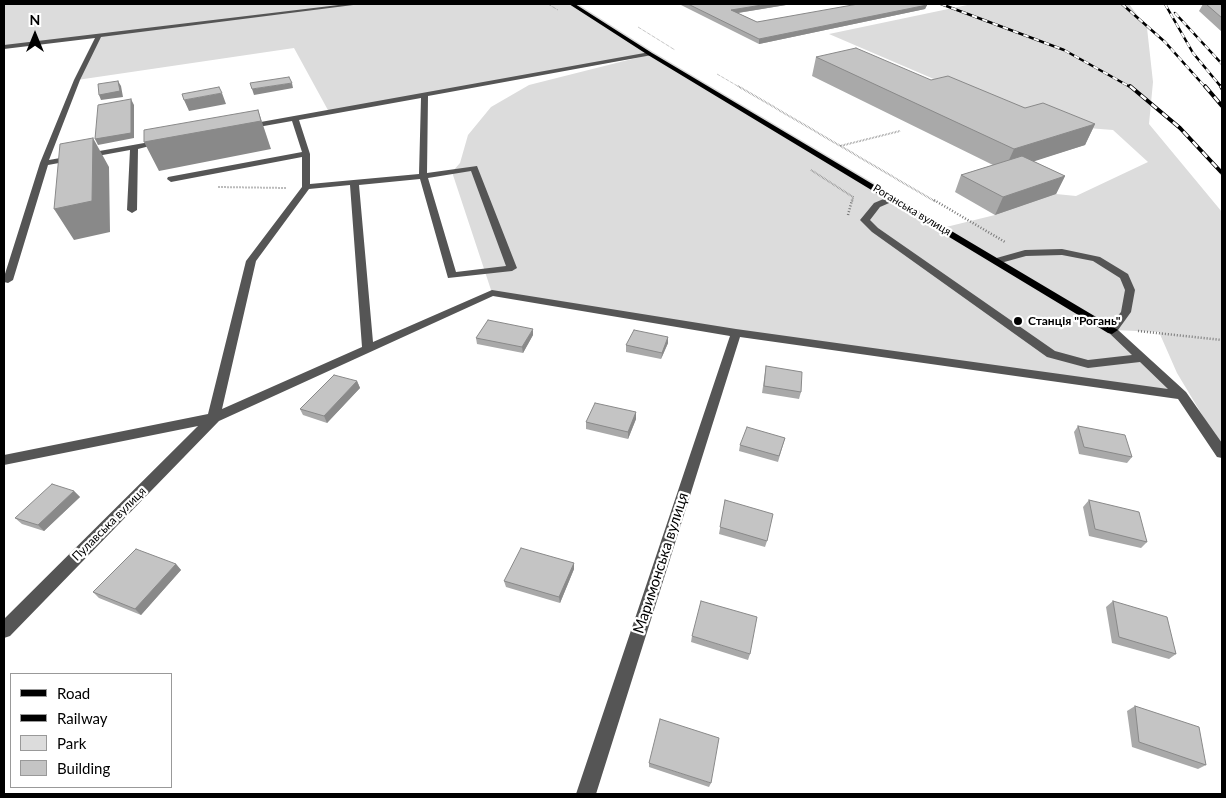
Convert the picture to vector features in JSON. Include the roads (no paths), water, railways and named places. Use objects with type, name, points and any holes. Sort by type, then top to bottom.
[{"type":"main road","name":"Роганська вулиця","points":[[572,4],[650,54],[1112,330]]},
{"type":"street","points":[[4,47],[358,4]]},
{"type":"street","points":[[8,280],[44,163],[77,80],[98,35]]},
{"type":"street","points":[[238,128],[650,54]]},
{"type":"street","points":[[306,187],[423,176],[474,168],[512,268],[452,276],[423,176],[424,95]]},
{"type":"street","points":[[214,418],[251,261],[306,187],[306,154],[295,118]]},
{"type":"street","points":[[44,163],[172,140]]},
{"type":"street","points":[[132,210],[134,147]]},
{"type":"street","points":[[172,179],[306,154]]},
{"type":"street","points":[[354,182],[368,350]]},
{"type":"street","points":[[893,198],[877,205],[865,220],[875,230],[1051,354],[1088,364],[1142,358]]},
{"type":"street","points":[[997,261],[1025,254],[1062,252],[1096,259],[1124,276],[1130,290],[1126,312],[1112,330]]},
{"type":"street","points":[[4,460],[214,418],[492,293],[736,332],[1182,395]]},
{"type":"street","name":"Роганська вулиця","points":[[1112,330],[1182,395],[1222,452]]},
{"type":"street","name":"Маримонська вулиця","points":[[586,794],[736,332]]},
{"type":"street","name":"Пулавська вулиця","points":[[4,630],[214,418]]},
{"type":"railway","points":[[941,4],[1064,50],[1132,88]]},
{"type":"railway","points":[[1122,4],[1165,42],[1206,88]]},
{"type":"railway","points":[[1165,4],[1193,53],[1222,88],[1221,86]]},
{"type":"railway","points":[[1175,13],[1222,64]]},
{"type":"railway","points":[[1130,86],[1180,128],[1222,173]]},
{"type":"railway","points":[[1205,86],[1222,106]]},
{"type":"place","name":"Станція \"Рогань\"","points":[[1018,321]]}]
